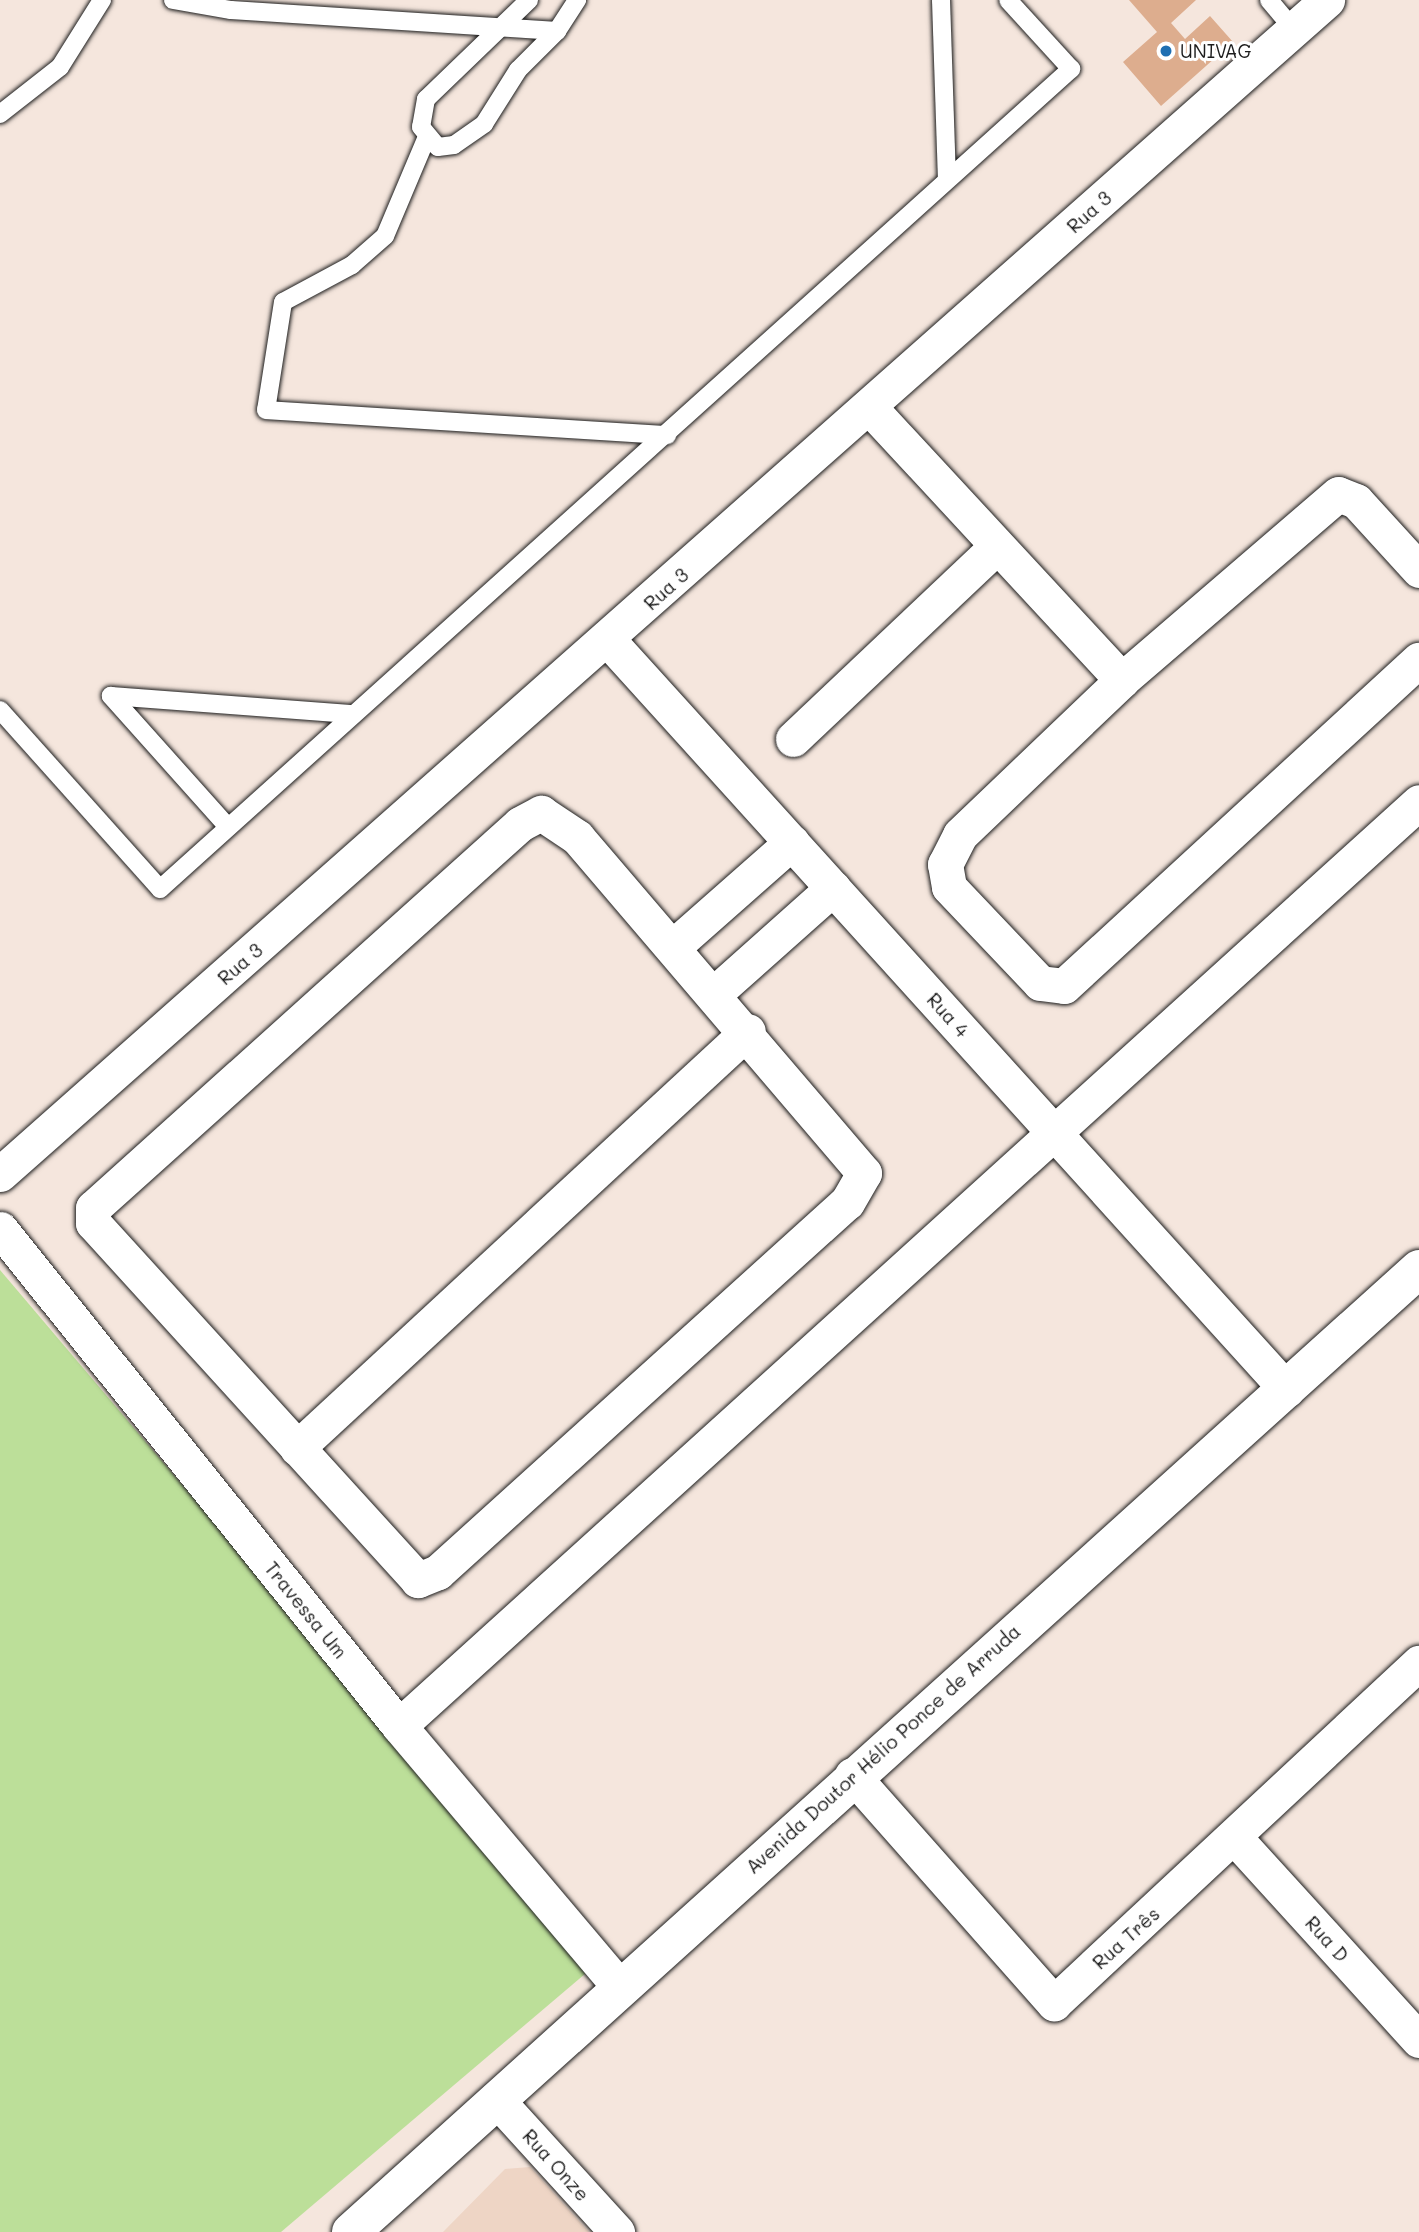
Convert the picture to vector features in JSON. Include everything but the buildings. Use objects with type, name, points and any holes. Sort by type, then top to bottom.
[{"type":"street","name":"Rua 3","points":[[0,1174],[608,641],[1327,0]]},
{"type":"street","points":[[870,408],[1122,680]]},
{"type":"street","points":[[1419,570],[1356,501],[1338,494],[1122,680],[960,835],[945,864],[949,887],[1040,983],[1064,986],[1419,660]]},
{"type":"street","points":[[793,739],[996,547]]},
{"type":"street","name":"Rua 4","points":[[608,641],[1287,1390]]},
{"type":"street","points":[[399,1726],[1056,1134],[1419,802]]},
{"type":"street","points":[[541,813],[577,837],[715,993],[864,1173],[847,1202],[438,1572],[418,1580],[93,1223],[93,1208],[520,824],[541,813]]},
{"type":"street","points":[[674,946],[792,842]]},
{"type":"street","points":[[715,993],[833,888]]},
{"type":"street","points":[[297,1448],[748,1031]]},
{"type":"street","name":"Travessa Um","points":[[0,1229],[399,1726],[619,1986]]},
{"type":"street","name":"Avenida Doutor Hélio Ponce de Arruda","points":[[366,2226],[496,2099],[619,1986],[1419,1269]]},
{"type":"street","name":"Rua Três","points":[[852,1775],[1054,2003],[1235,1838],[1419,1663]]},
{"type":"street","name":"Rua D","points":[[1235,1838],[1419,2040]]},
{"type":"street","name":"Rua Onze","points":[[496,2099],[617,2232]]},
{"type":"lane","points":[[0,114],[60,67],[102,0]]},
{"type":"lane","points":[[173,0],[508,23],[557,31]]},
{"type":"lane","points":[[529,0],[426,99],[420,114],[426,139],[385,236],[352,265],[283,302],[265,410],[667,435]]},
{"type":"lane","points":[[426,139],[438,147],[467,138],[496,108],[518,70],[557,31],[577,0]]},
{"type":"lane","points":[[941,0],[947,179]]},
{"type":"lane","points":[[0,709],[160,889],[1071,69],[1008,0]]},
{"type":"lane","points":[[1269,0],[1293,29]]},
{"type":"lane","points":[[228,827],[111,696],[353,714]]},
{"type":"shaded area","points":[[530,2167],[589,2232],[443,2232],[505,2169]]},
{"type":"green space","points":[[0,1270],[592,1968],[281,2232],[0,2232]]},
{"type":"place","name":"UNIVAG","points":[[1166,51]]}]
